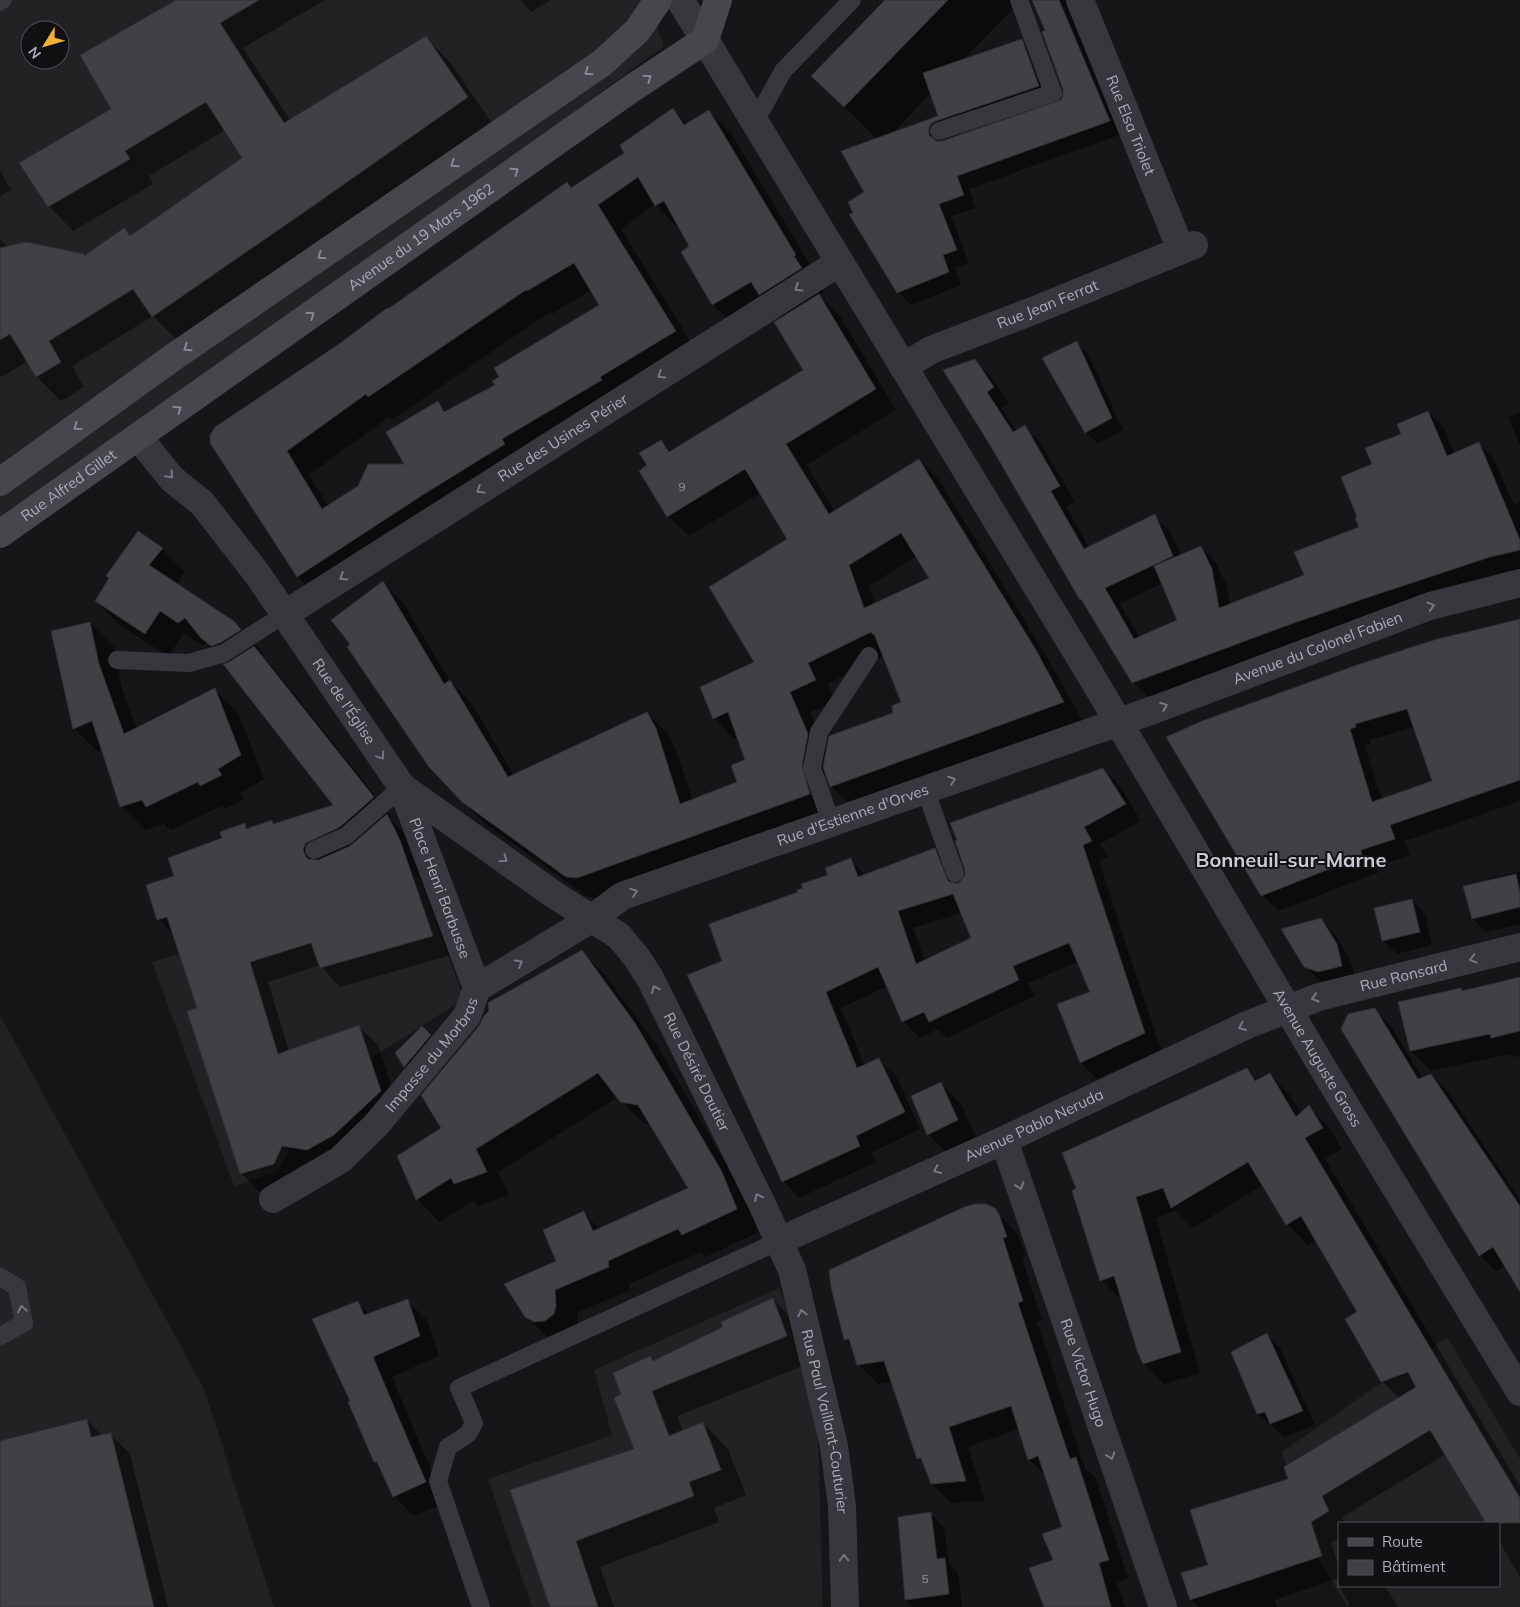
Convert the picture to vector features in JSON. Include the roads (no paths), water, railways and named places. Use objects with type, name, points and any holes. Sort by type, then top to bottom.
[{"type":"main road","points":[[0,482],[175,356],[602,63],[638,30],[658,0]]},
{"type":"main road","points":[[705,40],[718,0]]},
{"type":"main road","name":"Avenue du 19 Mars 1962","points":[[139,438],[607,106],[705,40]]},
{"type":"main road","name":"Rue Alfred Gillet","points":[[0,534],[139,438]]},
{"type":"street","name":"Avenue Auguste Gross","points":[[680,0],[1118,722],[1287,1008],[1520,1392]]},
{"type":"street","name":"Rue Elsa Triolet","points":[[1080,0],[1187,247]]},
{"type":"street","name":"Rue Jean Ferrat","points":[[903,366],[931,350],[1040,308],[1187,247]]},
{"type":"street","name":"Rue des Usines Périer","points":[[285,614],[840,262]]},
{"type":"street","name":"Rue de l'Église","points":[[139,438],[172,478],[202,503],[258,575],[402,787],[554,894],[593,918]]},
{"type":"street","name":"Avenue du Colonel Fabien","points":[[1118,722],[1430,606],[1520,583]]},
{"type":"street","name":"Rue d'Estienne d'Orves","points":[[593,918],[622,896],[1118,722]]},
{"type":"street","name":"Place Henri Barbusse","points":[[402,787],[477,988]]},
{"type":"street","name":"Impasse du Morbras","points":[[273,1199],[340,1160],[376,1126],[467,1016],[477,988],[593,918]]},
{"type":"street","name":"Rue Désiré Dautier","points":[[593,918],[619,936],[650,978],[779,1241]]},
{"type":"street","name":"Rue Ronsard","points":[[1287,1008],[1319,997],[1520,947]]},
{"type":"street","name":"Avenue Pablo Neruda","points":[[779,1241],[1004,1140],[1247,1025],[1287,1008]]},
{"type":"street","name":"Rue Victor Hugo","points":[[1004,1140],[1163,1607]]},
{"type":"street","name":"Rue Paul Vaillant-Couturier","points":[[779,1241],[792,1270],[834,1446],[842,1506],[846,1607]]},
{"type":"lane","points":[[755,122],[783,72],[852,0]]},
{"type":"lane","points":[[939,131],[1053,93],[1019,0]]},
{"type":"lane","points":[[117,660],[189,663],[224,653],[285,614]]},
{"type":"lane","points":[[831,822],[812,768],[819,732],[869,656]]},
{"type":"lane","points":[[314,850],[346,836],[402,787]]},
{"type":"lane","points":[[925,789],[955,873]]},
{"type":"lane","points":[[481,1607],[438,1481],[448,1447],[468,1434],[474,1423],[460,1388],[779,1241]]},
{"type":"lane","points":[[0,1277],[17,1287],[24,1323],[0,1336]]},
{"type":"district","name":"Bonneuil-sur-Marne","points":[[1291,860]]}]
